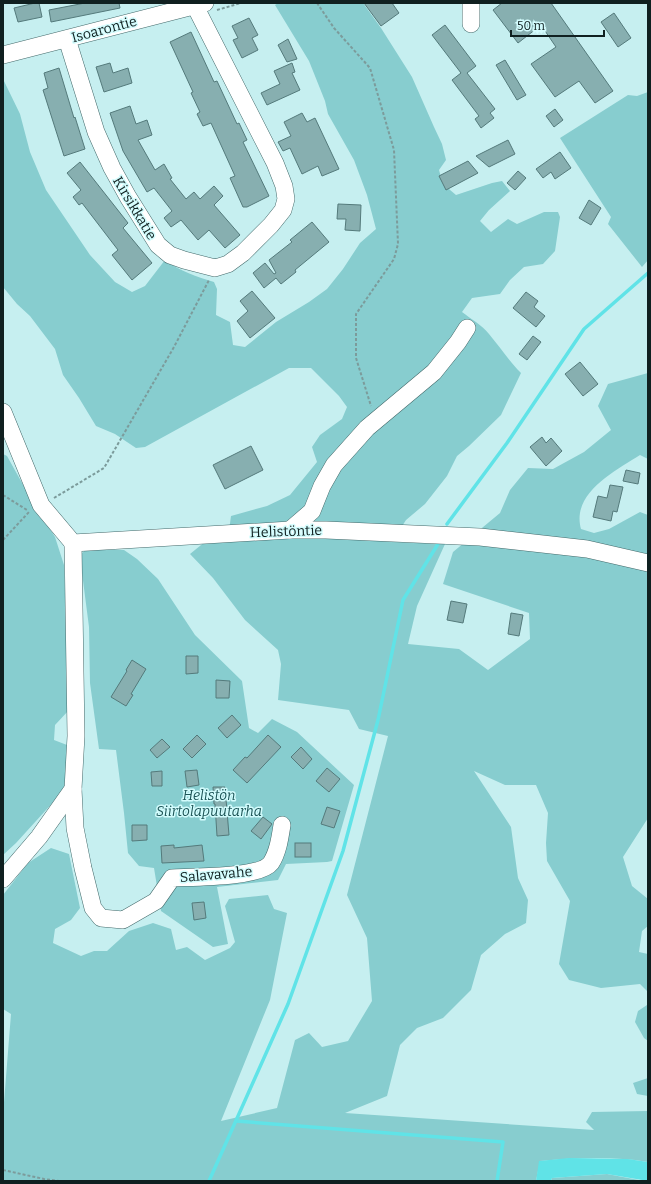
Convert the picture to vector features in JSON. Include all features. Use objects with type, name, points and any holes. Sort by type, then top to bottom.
[{"type":"street","points":[[471,3],[471,24]]},
{"type":"street","points":[[200,4],[275,163],[284,186],[286,199],[283,210],[271,226],[243,253],[228,264],[215,268]]},
{"type":"street","name":"Isoarontie","points":[[3,55],[200,4]]},
{"type":"street","name":"Kirsikkatie","points":[[67,39],[96,132],[112,168],[158,245],[170,255],[215,268]]},
{"type":"street","points":[[290,530],[312,511],[322,486],[334,465],[367,428],[434,372],[458,342],[467,328]]},
{"type":"street","points":[[3,412],[41,505],[73,543],[76,736],[73,789],[39,837],[3,878]]},
{"type":"street","name":"Helistöntie","points":[[73,543],[290,530],[326,530],[480,537],[587,549],[648,563]]},
{"type":"street","name":"Salavavahe","points":[[73,789],[74,828],[93,908],[101,918],[123,920],[156,901],[172,878],[231,875],[256,872],[270,864],[278,849],[282,825]]},
{"type":"path","points":[[317,3],[334,28],[370,68],[394,150],[398,244],[394,259],[356,314],[356,358],[376,421]]},
{"type":"path","points":[[41,505],[104,468],[174,347],[215,268]]},
{"type":"path","points":[[3,495],[30,512],[3,540]]},
{"type":"path","points":[[3,1170],[59,1181]]},
{"type":"green space","points":[[278,3],[363,3],[381,28],[412,77],[442,144],[446,160],[439,170],[443,184],[456,195],[502,181],[510,191],[489,210],[480,221],[491,232],[508,219],[517,224],[544,212],[558,212],[560,217],[555,251],[543,264],[524,267],[510,280],[500,294],[472,298],[462,312],[486,331],[521,373],[501,415],[457,456],[447,476],[425,504],[406,520],[392,542],[445,544],[417,606],[408,644],[459,649],[488,670],[530,639],[529,613],[443,584],[453,552],[500,513],[510,490],[528,468],[553,469],[584,452],[611,430],[598,406],[608,384],[648,373],[648,459],[640,455],[597,484],[582,504],[580,516],[581,529],[594,533],[609,529],[640,512],[648,515],[648,818],[623,857],[632,886],[648,899],[648,926],[642,931],[639,952],[648,954],[648,992],[640,984],[601,988],[569,980],[559,964],[570,901],[547,861],[546,843],[548,813],[536,785],[505,785],[474,771],[511,827],[518,878],[528,900],[526,923],[505,934],[481,955],[471,990],[443,1018],[417,1028],[400,1045],[387,1096],[345,1113],[594,1130],[586,1122],[592,1112],[648,1111],[648,1162],[594,1158],[540,1161],[536,1181],[3,1181],[3,1115],[11,1014],[3,1009],[3,895],[28,863],[51,848],[69,854],[80,908],[71,920],[55,929],[53,943],[81,956],[94,951],[107,951],[129,931],[153,923],[171,929],[176,950],[187,947],[205,960],[230,948],[235,942],[225,906],[229,899],[268,895],[274,909],[287,913],[270,1000],[221,1121],[277,1108],[295,1040],[309,1033],[322,1047],[348,1041],[372,1001],[367,938],[347,895],[388,736],[359,729],[349,710],[278,700],[281,664],[278,650],[245,620],[213,578],[190,554],[206,541],[228,538],[231,516],[267,506],[290,495],[317,462],[312,447],[320,435],[342,419],[347,407],[339,396],[311,368],[289,368],[145,447],[136,448],[115,434],[96,426],[63,375],[55,349],[30,316],[17,304],[3,287],[3,79],[20,114],[30,152],[46,190],[90,255],[115,282],[132,292],[145,286],[165,260],[189,273],[214,282],[217,289],[216,315],[230,322],[233,345],[245,347],[276,322],[327,289],[343,269],[360,243],[376,229],[367,195],[354,160],[328,114],[325,101],[309,61],[275,5]]},
{"type":"green space","points":[[648,92],[648,260],[642,267],[608,224],[611,217],[560,138],[628,95],[637,96]]},
{"type":"green space","points":[[3,454],[7,456],[31,499],[55,537],[64,565],[69,710],[55,725],[54,740],[67,745],[66,788],[16,843],[3,855]]},
{"type":"green space","name":"Helistön Siirtolapuutarha","points":[[88,548],[124,550],[137,559],[158,579],[195,635],[242,681],[249,728],[258,733],[272,719],[297,732],[354,785],[332,861],[286,864],[278,880],[217,887],[228,944],[213,947],[161,911],[154,868],[139,866],[128,853],[116,750],[99,749],[90,683],[89,627],[81,565],[82,553]]},
{"type":"green space","points":[[648,999],[648,1041],[644,1038],[635,1022],[638,1011],[647,1005]]},
{"type":"green space","points":[[648,1078],[648,1096],[637,1094],[633,1083]]},
{"type":"green space","points":[[607,1174],[644,1181],[551,1181],[552,1178]]},
{"type":"shaded area","points":[[569,1158],[628,1159],[648,1162],[648,1181],[607,1174],[552,1178],[551,1181],[536,1181],[539,1161]]},
{"type":"building","points":[[39,3],[42,17],[18,22],[14,8]]},
{"type":"building","points":[[85,3],[119,3],[120,8],[51,22],[49,10]]},
{"type":"building","points":[[364,3],[392,3],[399,13],[381,26]]},
{"type":"building","points":[[502,3],[551,3],[613,91],[595,103],[579,81],[555,97],[531,64],[556,47],[541,25],[518,43],[493,10]]},
{"type":"building","points":[[614,13],[631,38],[618,47],[601,22]]},
{"type":"building","points":[[249,18],[258,35],[252,38],[258,50],[242,58],[233,40],[238,38],[232,26]]},
{"type":"building","points":[[445,25],[476,66],[467,73],[495,109],[490,113],[494,118],[481,128],[475,119],[479,116],[452,80],[461,73],[432,35]]},
{"type":"building","points":[[191,32],[214,82],[217,81],[237,124],[239,123],[247,140],[243,142],[269,196],[247,207],[243,207],[230,178],[235,176],[211,123],[203,126],[197,114],[200,112],[191,93],[193,92],[170,42]]},
{"type":"building","points":[[288,39],[297,59],[287,62],[278,45]]},
{"type":"building","points":[[505,60],[526,95],[517,100],[496,65]]},
{"type":"building","points":[[110,63],[113,73],[128,68],[132,83],[104,92],[96,67]]},
{"type":"building","points":[[292,63],[295,72],[292,73],[300,90],[267,105],[261,93],[280,84],[274,71]]},
{"type":"building","points":[[59,68],[85,149],[64,156],[43,90],[48,88],[44,73]]},
{"type":"building","points":[[130,106],[136,124],[147,120],[152,135],[138,140],[155,170],[164,164],[172,178],[170,179],[186,199],[194,192],[200,199],[214,186],[223,196],[214,205],[240,235],[225,248],[209,230],[198,240],[181,220],[171,227],[164,218],[172,211],[154,188],[147,192],[123,151],[110,113]]},
{"type":"building","points":[[555,109],[563,120],[554,127],[546,116]]},
{"type":"building","points":[[302,113],[307,122],[315,118],[339,169],[322,176],[318,166],[302,174],[290,148],[283,151],[278,142],[291,136],[284,122]]},
{"type":"building","points":[[508,140],[515,154],[489,167],[476,156]]},
{"type":"building","points":[[560,152],[571,168],[555,179],[551,172],[543,178],[536,169]]},
{"type":"building","points":[[468,161],[478,173],[446,190],[439,176]]},
{"type":"building","points":[[80,162],[128,223],[123,228],[152,263],[132,280],[112,255],[118,250],[82,203],[79,205],[73,197],[81,190],[67,173]]},
{"type":"building","points":[[518,171],[526,178],[515,190],[507,183]]},
{"type":"building","points":[[589,200],[601,208],[591,225],[579,218]]},
{"type":"building","points":[[338,204],[361,205],[360,231],[345,230],[346,219],[337,219]]},
{"type":"building","points":[[312,222],[329,242],[295,270],[296,272],[281,284],[276,278],[264,288],[253,273],[265,263],[274,274],[276,273],[269,260],[292,242],[290,240]]},
{"type":"building","points":[[252,291],[275,318],[250,338],[237,321],[248,311],[240,301]]},
{"type":"building","points":[[526,292],[538,301],[534,307],[545,316],[536,327],[513,308]]},
{"type":"building","points":[[533,336],[541,342],[527,360],[519,354]]},
{"type":"building","points":[[580,362],[598,384],[583,396],[565,374]]},
{"type":"building","points":[[542,437],[546,443],[551,438],[562,451],[546,466],[530,447]]},
{"type":"building","points":[[251,446],[263,470],[225,489],[213,465]]},
{"type":"building","points":[[626,470],[640,473],[638,484],[623,481]]},
{"type":"building","points":[[610,485],[623,487],[617,512],[613,511],[611,521],[593,517],[598,496],[607,498]]},
{"type":"building","points":[[451,601],[467,604],[463,623],[447,620]]},
{"type":"building","points":[[511,613],[523,615],[519,636],[508,634]]},
{"type":"building","points":[[186,656],[198,656],[198,673],[186,674]]},
{"type":"building","points":[[132,660],[146,669],[131,694],[133,695],[126,706],[111,697]]},
{"type":"building","points":[[216,680],[230,681],[229,698],[216,698]]},
{"type":"building","points":[[232,715],[241,725],[227,738],[218,728]]},
{"type":"building","points":[[197,735],[206,744],[192,758],[183,749]]},
{"type":"building","points":[[268,735],[281,747],[247,783],[233,770],[245,757],[247,758]]},
{"type":"building","points":[[162,739],[170,747],[157,758],[150,750]]},
{"type":"building","points":[[301,747],[312,759],[303,769],[291,757]]},
{"type":"building","points":[[327,768],[340,779],[329,792],[316,781]]},
{"type":"building","points":[[197,770],[199,785],[187,787],[185,771]]},
{"type":"building","points":[[162,771],[162,786],[152,786],[151,772]]},
{"type":"building","points":[[213,787],[225,787],[229,835],[217,836]]},
{"type":"building","points":[[327,807],[340,811],[334,828],[321,824]]},
{"type":"building","points":[[263,817],[272,824],[261,839],[251,831]]},
{"type":"building","points":[[132,825],[147,825],[147,840],[132,841]]},
{"type":"building","points":[[295,843],[311,843],[311,857],[295,857]]},
{"type":"building","points":[[174,845],[174,848],[202,845],[204,861],[162,863],[161,846]]},
{"type":"building","points":[[204,902],[206,918],[194,920],[192,903]]},
{"type":"waterway","points":[[447,524],[507,443],[584,329],[648,273]]},
{"type":"waterway","points":[[209,1181],[288,1004],[343,851],[378,720],[403,600],[438,544]]},
{"type":"waterway","points":[[236,1121],[503,1142],[497,1181]]}]
